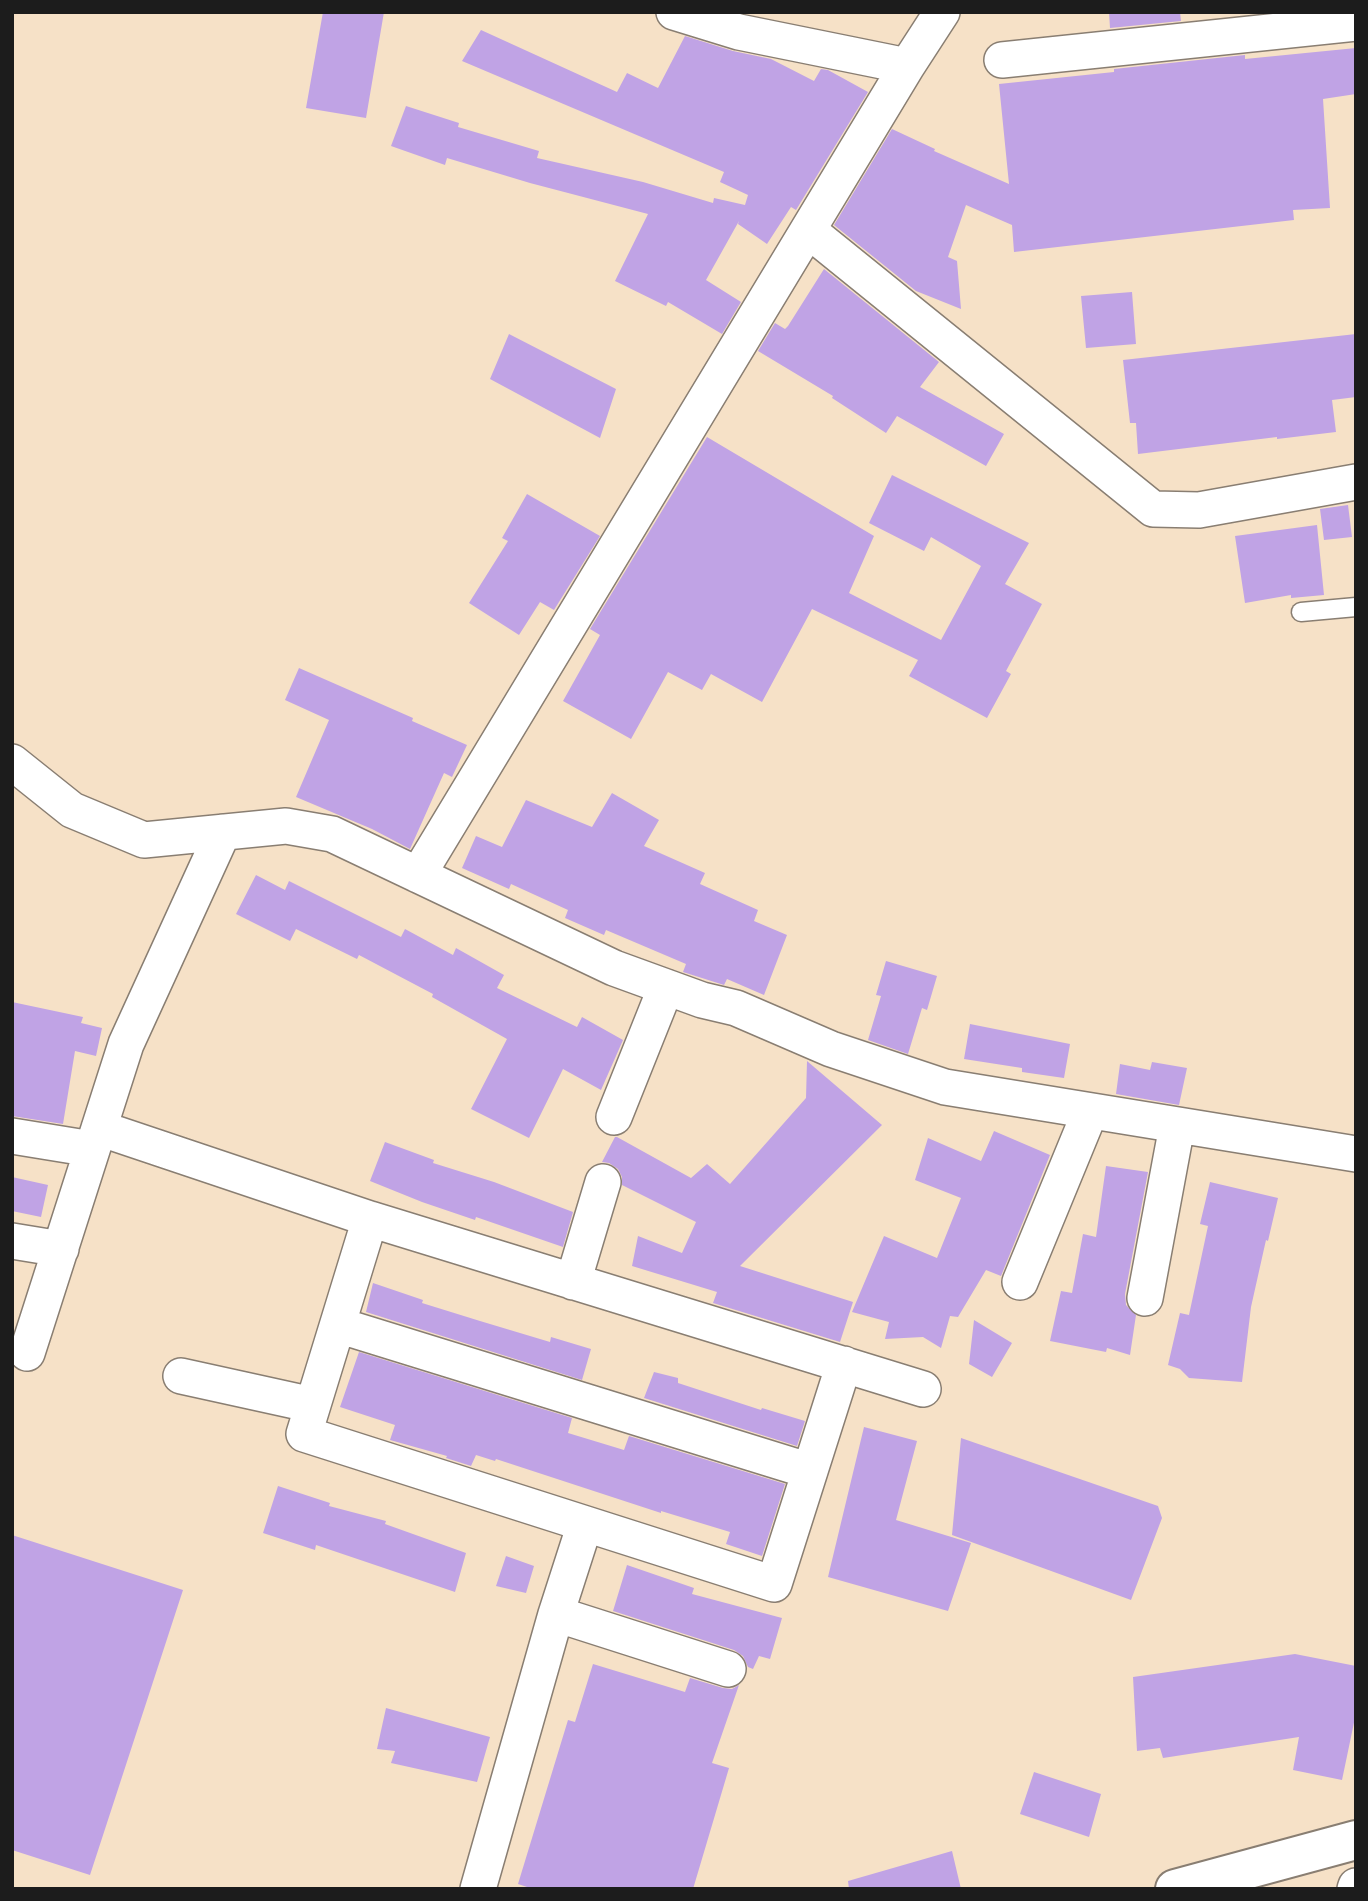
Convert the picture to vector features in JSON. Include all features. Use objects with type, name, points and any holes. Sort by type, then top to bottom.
[{"type":"street","points":[[674,12],[739,32],[907,66]]},
{"type":"street","points":[[418,875],[942,12]]},
{"type":"street","points":[[1002,60],[1356,23]]},
{"type":"street","points":[[808,230],[1153,509],[1199,510],[1356,482]]},
{"type":"street","points":[[12,762],[72,810],[144,840],[286,826],[332,834],[614,968],[702,1000],[736,1008],[831,1049],[945,1087],[1356,1154]]},
{"type":"street","points":[[27,1353],[126,1044],[223,832]]},
{"type":"street","points":[[614,1117],[666,987]]},
{"type":"street","points":[[1020,1282],[1090,1112]]},
{"type":"street","points":[[1145,1297],[1177,1126]]},
{"type":"street","points":[[12,1136],[96,1138],[923,1389]]},
{"type":"street","points":[[573,1282],[603,1182]]},
{"type":"street","points":[[370,1219],[304,1434],[774,1584],[844,1364]]},
{"type":"street","points":[[12,1241],[61,1248]]},
{"type":"street","points":[[338,1325],[810,1471]]},
{"type":"street","points":[[181,1376],[313,1405]]},
{"type":"street","points":[[478,1889],[556,1614],[585,1524]]},
{"type":"street","points":[[556,1614],[728,1669]]},
{"type":"street","points":[[1175,1889],[1356,1840]]},
{"type":"lane","points":[[1301,612],[1356,607]]},
{"type":"building","points":[[323,12],[384,12],[366,118],[306,108]]},
{"type":"building","points":[[1109,12],[1180,12],[1181,21],[1110,28]]},
{"type":"building","points":[[481,30],[617,92],[627,73],[658,88],[685,36],[771,59],[814,81],[821,69],[828,70],[868,92],[796,210],[791,207],[767,244],[738,224],[739,221],[706,280],[741,302],[722,334],[668,302],[666,306],[615,281],[648,214],[447,158],[445,165],[391,146],[406,106],[459,123],[458,127],[539,151],[537,158],[643,182],[713,203],[714,198],[745,205],[748,195],[720,182],[724,172],[462,61]]},
{"type":"building","points":[[1356,48],[1356,94],[1323,99],[1330,208],[1293,210],[1294,220],[1014,252],[1012,225],[966,205],[948,257],[957,261],[961,309],[916,291],[834,225],[892,129],[1009,184],[999,84],[1245,55],[1245,59]]},
{"type":"building","points":[[824,269],[939,362],[920,387],[1004,434],[986,466],[897,416],[886,433],[832,398],[833,396],[758,351],[775,323],[785,329],[788,326]]},
{"type":"building","points":[[1132,292],[1136,344],[1086,348],[1081,296]]},
{"type":"building","points":[[509,334],[616,389],[600,438],[490,379]]},
{"type":"building","points":[[1356,334],[1356,397],[1332,400],[1336,432],[1138,454],[1136,423],[1130,423],[1123,360]]},
{"type":"building","points":[[707,437],[874,536],[849,593],[941,640],[981,566],[931,537],[924,551],[869,523],[892,475],[1029,543],[1005,584],[1042,604],[1006,671],[1011,674],[987,718],[909,676],[918,660],[812,609],[762,702],[711,674],[702,690],[668,672],[631,739],[563,701],[600,635],[590,629]]},
{"type":"building","points":[[527,494],[600,536],[554,610],[540,602],[519,635],[469,603],[508,541],[502,538]]},
{"type":"building","points":[[1348,505],[1352,537],[1324,540],[1320,509]]},
{"type":"building","points":[[1317,525],[1324,595],[1291,598],[1291,595],[1245,603],[1235,536]]},
{"type":"building","points":[[299,668],[467,745],[452,777],[444,773],[410,849],[372,829],[296,797],[329,720],[285,700]]},
{"type":"building","points":[[612,793],[659,820],[644,846],[705,873],[700,884],[758,910],[754,921],[787,935],[764,995],[727,979],[724,985],[683,972],[686,964],[606,930],[604,935],[565,918],[568,910],[511,884],[509,889],[462,868],[476,836],[502,847],[526,800],[592,827]]},
{"type":"building","points":[[256,875],[285,890],[289,881],[401,937],[405,929],[453,955],[456,948],[504,975],[497,988],[577,1027],[582,1017],[623,1040],[601,1090],[563,1069],[529,1138],[471,1109],[507,1039],[432,997],[433,994],[359,955],[357,959],[296,929],[290,941],[236,914]]},
{"type":"building","points":[[886,961],[937,976],[927,1010],[922,1008],[908,1054],[868,1040],[881,996],[876,995]]},
{"type":"building","points":[[12,1002],[83,1017],[81,1023],[102,1028],[96,1056],[75,1051],[63,1124],[12,1116]]},
{"type":"building","points":[[970,1024],[1070,1044],[1064,1078],[964,1059]]},
{"type":"building","points":[[807,1061],[882,1125],[740,1266],[853,1302],[840,1342],[713,1303],[717,1292],[632,1266],[638,1236],[682,1253],[696,1222],[622,1185],[618,1169],[602,1162],[617,1137],[691,1178],[707,1164],[730,1184],[806,1098]]},
{"type":"building","points":[[1152,1062],[1187,1068],[1179,1105],[1116,1094],[1120,1064],[1150,1070]]},
{"type":"building","points":[[994,1131],[1050,1155],[1001,1276],[986,1270],[958,1317],[950,1316],[941,1348],[923,1337],[885,1339],[889,1322],[852,1312],[884,1236],[937,1258],[961,1198],[915,1180],[928,1138],[981,1161]]},
{"type":"building","points":[[385,1142],[434,1160],[433,1163],[494,1182],[573,1212],[563,1247],[476,1217],[475,1220],[422,1202],[370,1181]]},
{"type":"building","points":[[1106,1166],[1148,1172],[1125,1294],[1126,1305],[1136,1315],[1130,1355],[1107,1348],[1106,1352],[1050,1341],[1061,1291],[1072,1293],[1083,1234],[1096,1237]]},
{"type":"building","points":[[12,1177],[48,1185],[41,1217],[12,1211]]},
{"type":"building","points":[[1210,1182],[1278,1198],[1251,1307],[1242,1382],[1189,1378],[1180,1369],[1168,1365],[1180,1313],[1189,1315],[1208,1226],[1200,1224]]},
{"type":"building","points":[[373,1283],[423,1300],[422,1303],[480,1321],[550,1342],[551,1337],[591,1349],[582,1380],[366,1312]]},
{"type":"building","points":[[974,1320],[1012,1343],[992,1377],[969,1364]]},
{"type":"building","points":[[359,1352],[572,1418],[568,1433],[624,1450],[629,1436],[785,1484],[762,1556],[726,1544],[730,1532],[661,1513],[496,1459],[495,1461],[476,1455],[471,1466],[446,1458],[447,1456],[390,1440],[395,1425],[340,1407]]},
{"type":"building","points":[[654,1372],[678,1378],[678,1383],[761,1410],[762,1408],[805,1421],[797,1446],[644,1398]]},
{"type":"building","points":[[864,1427],[917,1441],[896,1520],[971,1543],[948,1611],[828,1577]]},
{"type":"building","points":[[961,1438],[1158,1506],[1162,1518],[1131,1600],[952,1535]]},
{"type":"building","points":[[278,1486],[330,1503],[329,1506],[386,1521],[385,1524],[466,1553],[455,1592],[316,1545],[315,1550],[263,1533]]},
{"type":"building","points":[[12,1535],[183,1590],[90,1875],[12,1850]]},
{"type":"building","points":[[506,1556],[534,1566],[526,1593],[496,1586]]},
{"type":"building","points":[[627,1565],[694,1588],[692,1594],[782,1618],[770,1659],[759,1656],[753,1669],[748,1667],[743,1656],[734,1650],[613,1611]]},
{"type":"building","points":[[1295,1654],[1356,1666],[1356,1713],[1342,1780],[1293,1770],[1299,1737],[1163,1758],[1160,1748],[1137,1751],[1133,1677]]},
{"type":"building","points":[[593,1664],[685,1692],[690,1678],[723,1688],[732,1689],[739,1685],[712,1763],[729,1768],[693,1889],[533,1889],[518,1884],[568,1720],[575,1722]]},
{"type":"building","points":[[386,1708],[490,1737],[477,1782],[391,1763],[395,1751],[377,1749]]},
{"type":"building","points":[[1034,1772],[1101,1794],[1089,1837],[1020,1814]]},
{"type":"building","points":[[952,1851],[961,1889],[849,1889],[848,1881]]}]
